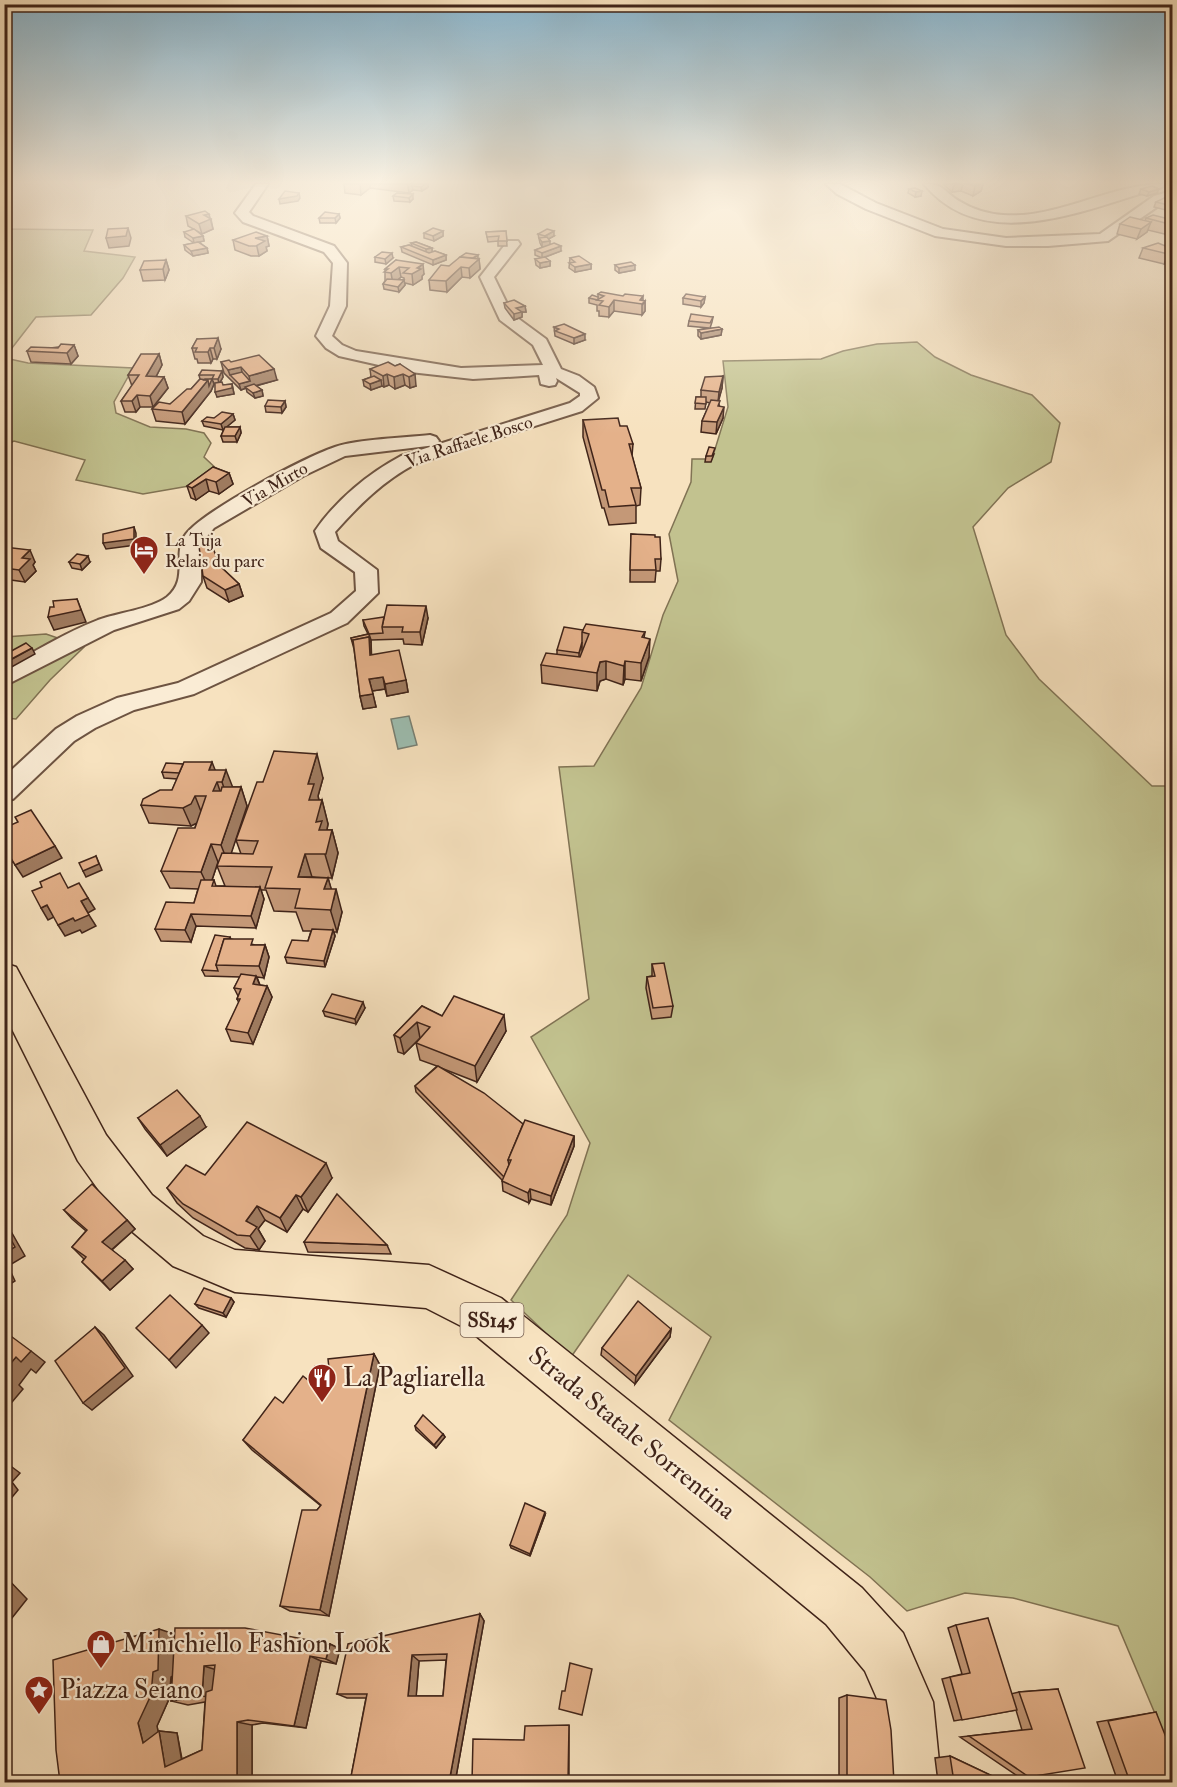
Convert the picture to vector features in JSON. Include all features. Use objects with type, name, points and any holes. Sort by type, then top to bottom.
[{"type":"main road","name":"Strada Statale Sorrentina","points":[[4,977],[92,1148],[137,1209],[188,1251],[235,1270],[429,1287],[485,1314],[844,1606],[884,1652],[906,1702],[913,1782]]},
{"type":"street","name":"Via Raffaele Bosco","points":[[4,792],[65,735],[86,722],[126,704],[186,689],[339,618],[367,593],[366,570],[328,543],[325,531],[359,494],[395,466],[576,407],[589,398],[588,391],[579,384],[554,371],[538,368],[492,374],[458,373],[402,365],[341,351],[324,336],[338,306],[340,267]]},
{"type":"street","points":[[495,267],[487,277],[505,318],[540,342],[554,371]]},
{"type":"street","name":"Via Mirto","points":[[4,679],[58,647],[106,625],[171,604],[181,596],[190,582],[191,548],[194,537],[207,524],[296,472],[341,451],[454,437],[558,406],[571,394],[547,380],[554,371]]},
{"type":"green space","points":[[5,267],[129,267],[123,278],[91,315],[36,317],[5,357]]},
{"type":"green space","points":[[917,342],[935,357],[971,375],[1032,395],[1060,423],[1051,462],[1008,488],[973,527],[1006,635],[1039,679],[1152,786],[1172,786],[1172,1754],[1118,1626],[1013,1598],[965,1593],[907,1611],[870,1577],[669,1420],[711,1337],[628,1275],[571,1357],[511,1300],[567,1215],[590,1143],[531,1037],[589,999],[559,767],[594,766],[641,688],[663,615],[678,581],[669,534],[691,482],[692,459],[712,459],[728,407],[723,361],[821,359],[843,351],[877,344]]},
{"type":"green space","points":[[5,358],[28,363],[133,368],[114,402],[116,413],[150,427],[186,429],[204,433],[211,443],[204,457],[222,474],[212,482],[143,494],[76,480],[85,460],[14,441],[5,445]]},
{"type":"green space","points":[[46,634],[84,647],[50,680],[16,719],[5,718],[5,637]]},
{"type":"shaded area","points":[[409,716],[417,745],[398,749],[391,719]]},
{"type":"building","points":[[141,267],[164,267],[163,269],[140,270]]},
{"type":"building","points":[[398,267],[391,273],[384,272],[388,269],[385,269]]},
{"type":"building","points":[[403,267],[421,269],[412,274],[403,273],[409,268]]},
{"type":"building","points":[[439,267],[461,267],[446,281],[429,280]]},
{"type":"building","points":[[387,279],[404,280],[398,287],[383,284]]},
{"type":"building","points":[[601,292],[623,296],[625,294],[643,296],[640,300],[645,301],[642,304],[614,300],[609,307],[599,305],[603,301],[597,300],[604,296],[598,294]]},
{"type":"building","points":[[686,294],[705,297],[701,301],[683,298]]},
{"type":"building","points":[[592,295],[598,297],[598,300],[589,298]]},
{"type":"building","points":[[514,300],[525,306],[516,308],[522,312],[514,314],[504,303]]},
{"type":"building","points":[[691,314],[713,317],[710,323],[689,321]]},
{"type":"building","points":[[564,324],[585,334],[574,338],[555,331],[559,329],[554,327]]},
{"type":"building","points":[[719,327],[722,329],[701,333],[698,330]]},
{"type":"building","points":[[218,338],[214,348],[210,348],[208,352],[195,352],[197,348],[192,348],[197,339]]},
{"type":"building","points":[[61,344],[74,345],[67,353],[27,351],[31,347],[58,348]]},
{"type":"building","points":[[141,354],[159,354],[146,376],[164,377],[150,396],[137,395],[132,401],[121,401],[139,375],[128,375]]},
{"type":"building","points":[[259,355],[274,369],[249,376],[241,367],[228,370],[221,362],[229,360],[231,362]]},
{"type":"building","points":[[388,362],[395,366],[400,364],[415,374],[409,377],[403,374],[394,377],[387,374],[383,376],[370,369]]},
{"type":"building","points":[[202,370],[222,371],[218,379],[212,379],[214,375],[199,375]]},
{"type":"building","points":[[242,372],[250,381],[239,384],[230,375]]},
{"type":"building","points":[[374,376],[381,380],[370,384],[363,380]]},
{"type":"building","points":[[723,376],[719,392],[701,390],[705,377]]},
{"type":"building","points":[[200,379],[208,380],[182,412],[152,409],[159,402],[170,404],[187,389],[191,389]]},
{"type":"building","points":[[222,382],[223,385],[232,384],[232,388],[215,392],[215,383]]},
{"type":"building","points":[[254,384],[262,390],[253,393],[245,387]]},
{"type":"building","points":[[696,397],[706,397],[706,404],[695,403]]},
{"type":"building","points":[[268,400],[285,401],[281,407],[265,406]]},
{"type":"building","points":[[711,400],[720,401],[718,406],[724,407],[717,422],[702,421]]},
{"type":"building","points":[[222,412],[233,414],[221,424],[202,421],[207,417],[214,418]]},
{"type":"building","points":[[618,418],[620,426],[627,426],[633,444],[629,444],[641,488],[631,488],[636,505],[609,507],[605,490],[602,490],[583,420]]},
{"type":"building","points":[[225,427],[240,427],[235,436],[221,436]]},
{"type":"building","points":[[709,447],[715,448],[712,456],[706,456]]},
{"type":"building","points":[[213,467],[229,473],[216,482],[206,479],[192,488],[187,486]]},
{"type":"building","points":[[134,527],[134,539],[103,543],[103,534]]},
{"type":"building","points":[[631,534],[660,537],[661,559],[655,559],[656,570],[630,570]]},
{"type":"building","points":[[211,543],[220,566],[239,584],[225,590],[203,576],[199,546]]},
{"type":"building","points":[[4,547],[30,550],[22,558],[30,559],[19,570],[4,568]]},
{"type":"building","points":[[77,554],[88,556],[80,564],[69,562]]},
{"type":"building","points":[[77,599],[81,610],[48,617],[50,607],[54,607],[53,601]]},
{"type":"building","points":[[387,605],[426,606],[420,632],[402,632],[403,627],[382,627]]},
{"type":"building","points":[[384,617],[383,633],[369,634],[363,620]]},
{"type":"building","points":[[586,624],[645,632],[642,637],[650,639],[641,663],[625,661],[624,666],[606,661],[600,662],[597,673],[541,665],[546,653],[580,657],[589,634],[582,632]]},
{"type":"building","points":[[564,627],[583,630],[579,653],[557,650]]},
{"type":"building","points":[[369,634],[370,643],[369,637],[353,640],[354,645],[351,638]]},
{"type":"building","points":[[369,637],[370,655],[399,650],[406,680],[385,684],[383,677],[369,679],[373,694],[360,696],[353,640]]},
{"type":"building","points":[[26,643],[32,648],[4,663],[4,655]]},
{"type":"building","points":[[274,751],[317,754],[308,784],[314,784],[309,800],[322,800],[316,822],[322,821],[319,830],[332,830],[326,854],[305,854],[298,877],[328,878],[324,889],[336,889],[331,910],[295,908],[300,889],[265,888],[272,867],[217,866],[222,853],[253,854],[258,841],[236,840],[257,782],[263,782]]},
{"type":"building","points":[[184,762],[212,762],[209,770],[226,770],[222,782],[217,782],[213,791],[221,791],[222,787],[241,787],[221,845],[211,844],[201,872],[161,871],[178,828],[195,828],[206,796],[195,796],[191,804],[183,808],[141,805],[143,799],[160,790],[172,790]]},
{"type":"building","points":[[166,763],[183,764],[179,773],[162,772]]},
{"type":"building","points":[[31,810],[55,846],[15,865],[4,850],[4,828],[18,822],[15,817]]},
{"type":"building","points":[[96,856],[99,864],[83,871],[79,863]]},
{"type":"building","points":[[60,873],[68,888],[79,883],[88,898],[81,901],[89,915],[75,921],[73,918],[58,925],[47,905],[41,908],[32,891],[42,887],[40,882]]},
{"type":"building","points":[[201,880],[214,880],[212,886],[260,887],[251,916],[191,914],[185,930],[155,929],[166,902],[194,903]]},
{"type":"building","points":[[312,929],[333,930],[324,961],[285,957],[292,940],[308,941]]},
{"type":"building","points":[[215,935],[230,937],[224,939],[216,965],[218,971],[202,970]]},
{"type":"building","points":[[224,939],[253,939],[251,945],[265,945],[259,966],[216,965]]},
{"type":"building","points":[[664,963],[673,1006],[653,1008],[647,977],[655,976],[652,964]]},
{"type":"building","points":[[241,974],[256,976],[253,984],[267,986],[248,1033],[226,1029],[240,999],[237,999],[241,989],[234,988]]},
{"type":"building","points":[[332,994],[363,1002],[355,1019],[323,1011]]},
{"type":"building","points":[[454,996],[504,1015],[475,1066],[416,1043],[430,1027],[417,1022],[400,1038],[394,1035],[422,1006],[442,1016]]},
{"type":"building","points":[[438,1066],[484,1093],[523,1124],[508,1160],[509,1165],[504,1177],[415,1086]]},
{"type":"building","points":[[177,1090],[200,1116],[160,1145],[138,1118]]},
{"type":"building","points":[[525,1120],[574,1136],[551,1196],[530,1189],[528,1193],[502,1181]]},
{"type":"building","points":[[247,1122],[326,1163],[301,1197],[296,1195],[280,1218],[257,1206],[246,1221],[257,1227],[250,1236],[237,1235],[183,1204],[167,1188],[186,1165],[205,1175]]},
{"type":"building","points":[[92,1184],[127,1220],[102,1242],[125,1260],[102,1281],[82,1262],[86,1257],[72,1247],[87,1230],[64,1210]]},
{"type":"building","points":[[337,1194],[387,1245],[304,1242]]},
{"type":"building","points":[[4,1227],[15,1247],[4,1254]]},
{"type":"building","points":[[204,1288],[231,1298],[223,1313],[195,1304]]},
{"type":"building","points":[[170,1295],[202,1325],[169,1360],[136,1328]]},
{"type":"building","points":[[638,1301],[671,1329],[636,1376],[602,1348]]},
{"type":"building","points":[[95,1327],[125,1368],[83,1403],[55,1361]]},
{"type":"building","points":[[4,1331],[31,1351],[21,1362],[16,1357],[4,1371]]},
{"type":"building","points":[[374,1354],[320,1610],[280,1606],[302,1510],[317,1510],[321,1505],[243,1440],[275,1397],[283,1403],[303,1376],[308,1380],[315,1366],[329,1368],[328,1359]]},
{"type":"building","points":[[423,1415],[443,1434],[434,1445],[415,1426]]},
{"type":"building","points":[[525,1503],[545,1512],[530,1554],[510,1545]]},
{"type":"building","points":[[480,1614],[450,1777],[451,1782],[350,1782],[367,1694],[337,1694],[348,1644]],"holes":[[[447,1654],[443,1696],[408,1696],[412,1655]]]},
{"type":"building","points":[[988,1618],[1017,1710],[962,1720],[950,1677],[970,1673],[956,1625]]},
{"type":"building","points":[[175,1628],[245,1628],[330,1644],[326,1659],[310,1656],[294,1726],[248,1720],[237,1722],[237,1782],[60,1782],[56,1750],[53,1660],[159,1629],[158,1670],[153,1672],[151,1695],[138,1723],[143,1743],[159,1731],[165,1767],[202,1750],[206,1692],[212,1690],[215,1665],[204,1666],[202,1696],[171,1701]]},
{"type":"building","points":[[570,1663],[592,1669],[582,1715],[559,1709]]},
{"type":"building","points":[[1058,1689],[1085,1768],[1029,1777],[969,1736],[1032,1729],[1019,1692]]},
{"type":"building","points":[[847,1695],[886,1700],[891,1730],[894,1782],[847,1782]]},
{"type":"building","points":[[1156,1712],[1173,1755],[1173,1782],[1130,1782],[1108,1721]]},
{"type":"building","points":[[569,1725],[568,1782],[472,1782],[473,1739],[524,1740],[525,1726]]},
{"type":"building","points":[[950,1756],[1005,1782],[954,1782]]},
{"type":"place","name":"La Tuja Relais du parc","points":[[144,576]]},
{"type":"place","name":"La Pagliarella","points":[[322,1404]]},
{"type":"place","name":"Minichiello Fashion Look","points":[[101,1670]]},
{"type":"place","name":"Piazza Seiano","points":[[39,1716]]}]
